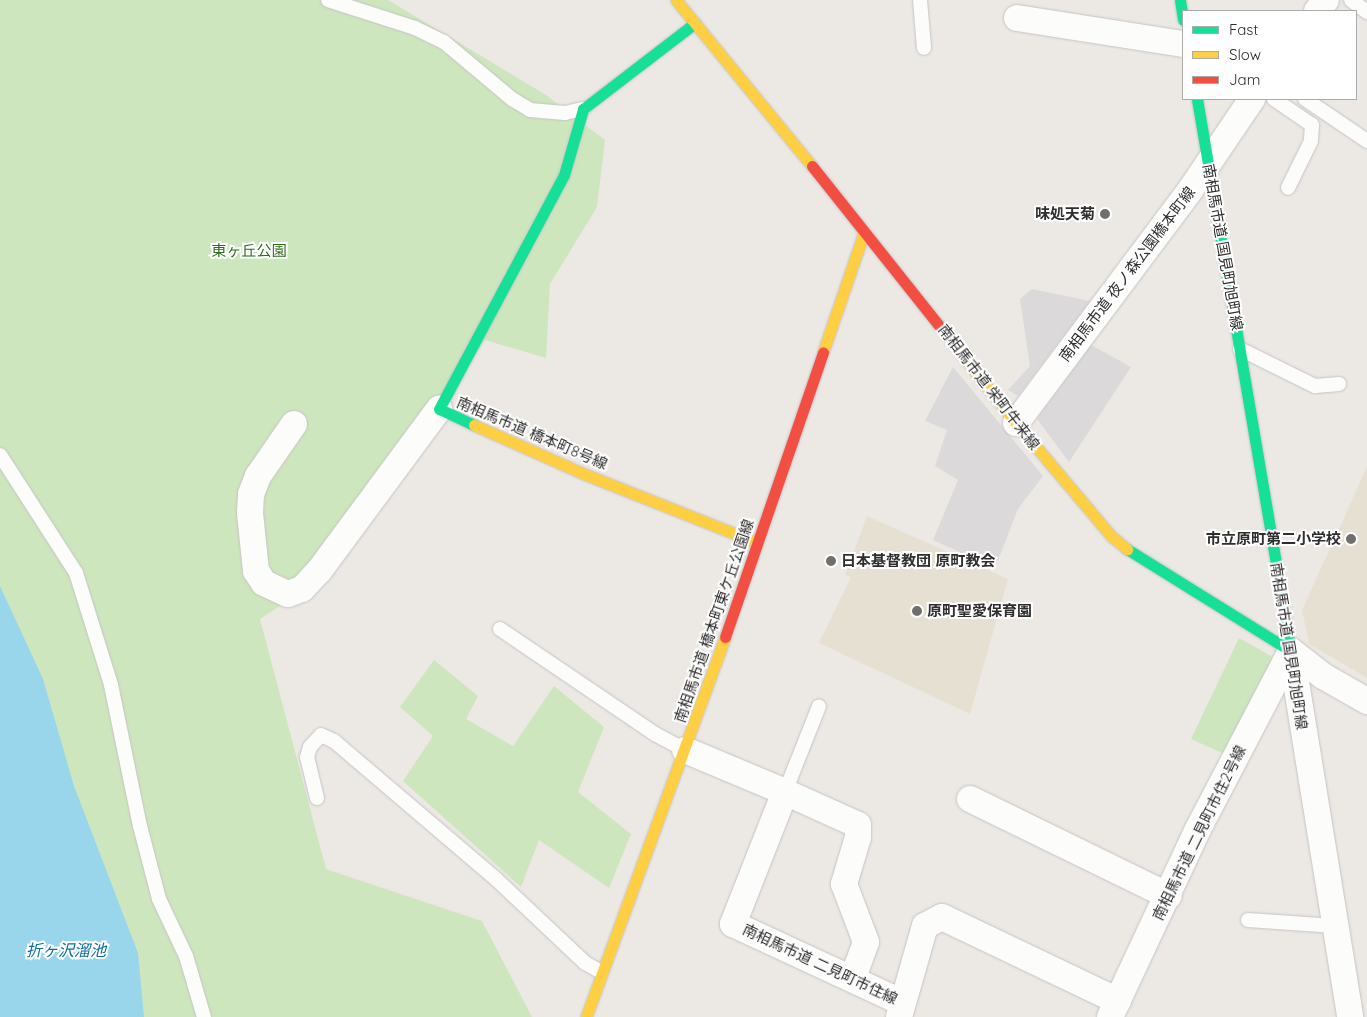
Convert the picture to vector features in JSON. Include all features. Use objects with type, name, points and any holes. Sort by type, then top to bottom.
[{"type":"street","name":"南相馬市道 栄町牛来線","points":[[676,0],[1016,423],[1111,536],[1127,550],[1291,651],[1323,676],[1367,701]]},
{"type":"street","points":[[1180,0],[1182,13]]},
{"type":"street","points":[[1318,10],[1326,0]]},
{"type":"street","points":[[1017,18],[1182,44]]},
{"type":"street","points":[[583,109],[694,23]]},
{"type":"street","name":"南相馬市道 国見町旭町線","points":[[1197,100],[1291,651],[1350,1017]]},
{"type":"street","name":"南相馬市道 夜ノ森公園橋本町線","points":[[1016,423],[1209,162],[1251,100]]},
{"type":"street","name":"南相馬市道 橋本町8号線","points":[[583,109],[564,175],[439,409],[584,474],[756,542]]},
{"type":"street","name":"南相馬市道 橋本町東ケ丘公園線","points":[[590,1015],[601,972],[685,750],[864,232]]},
{"type":"street","points":[[294,424],[258,476],[251,494],[250,513],[256,571],[264,583],[288,594],[302,589],[318,571],[439,409]]},
{"type":"street","name":"南相馬市道 二見町市住2号線","points":[[1114,1009],[1169,896],[1197,831],[1291,651]]},
{"type":"street","points":[[685,750],[858,825],[858,838],[844,884],[866,942],[853,978]]},
{"type":"street","name":"南相馬市道 二見町市住線","points":[[785,792],[733,924],[853,978],[901,1010]]},
{"type":"street","points":[[970,799],[1169,896]]},
{"type":"street","points":[[901,1010],[925,926],[942,917],[1114,1009]]},
{"type":"lane","points":[[328,0],[386,17],[439,40],[530,110],[565,114],[583,109]]},
{"type":"lane","points":[[920,0],[924,48]]},
{"type":"lane","points":[[1352,0],[1367,12]]},
{"type":"lane","points":[[1275,100],[1312,125],[1311,141],[1288,188]]},
{"type":"lane","points":[[1306,100],[1367,141]]},
{"type":"lane","points":[[1240,349],[1315,386],[1339,384]]},
{"type":"lane","points":[[0,455],[76,573],[111,685],[140,826],[158,899],[186,956],[204,1017]]},
{"type":"lane","points":[[500,629],[654,734],[685,750]]},
{"type":"lane","points":[[785,792],[819,706]]},
{"type":"lane","points":[[317,798],[308,757],[310,747],[321,735],[334,740],[496,879],[585,963],[601,972]]},
{"type":"lane","points":[[1248,920],[1335,926]]},
{"type":"shaded area","points":[[1032,289],[1090,301],[1018,396],[1008,390],[1030,366],[1020,299]]},
{"type":"shaded area","points":[[1091,345],[1131,367],[1069,462],[1037,419]]},
{"type":"shaded area","points":[[953,367],[1043,476],[1018,509],[995,568],[933,540],[958,480],[935,466],[947,430],[925,421]]},
{"type":"shaded area","name":"市立原町第二小学校","points":[[1367,467],[1367,678],[1309,644],[1302,610]]},
{"type":"shaded area","name":"原町聖愛保育園","points":[[867,516],[1008,579],[970,714],[819,643],[851,577],[845,575]]},
{"type":"green space","name":"東ヶ丘公園","points":[[0,0],[388,0],[546,95],[605,140],[597,207],[550,284],[546,358],[485,340],[333,571],[260,619],[326,869],[482,921],[532,1017],[0,1017]]},
{"type":"green space","points":[[1239,638],[1271,656],[1275,665],[1231,757],[1191,739]]},
{"type":"green space","points":[[434,660],[478,696],[466,719],[513,746],[554,686],[604,727],[578,792],[631,834],[609,888],[539,840],[521,887],[403,781],[433,736],[400,707]]},
{"type":"water","name":"折ヶ沢溜池","points":[[0,586],[43,679],[74,786],[138,953],[144,1017],[0,1017]]},
{"type":"traffic: fast","points":[[1180,0],[1182,13]]},
{"type":"traffic: fast","points":[[474,425],[439,409],[564,175],[583,109],[695,23]]},
{"type":"traffic: fast","points":[[1197,100],[1291,651]]},
{"type":"traffic: fast","points":[[1127,549],[1291,651]]},
{"type":"traffic: slow","points":[[676,0],[812,166]]},
{"type":"traffic: slow","points":[[823,352],[864,232]]},
{"type":"traffic: slow","points":[[945,333],[1016,423],[1111,536],[1127,549]]},
{"type":"traffic: slow","points":[[474,425],[584,474],[756,542]]},
{"type":"traffic: slow","points":[[586,1017],[725,637]]},
{"type":"traffic: jam","points":[[812,166],[945,333]]},
{"type":"traffic: jam","points":[[725,637],[823,352]]},
{"type":"place","name":"味処天菊","points":[[1105,214]]},
{"type":"place","name":"市立原町第二小学校","points":[[1351,539]]},
{"type":"place","name":"日本基督教団 原町教会","points":[[831,561]]},
{"type":"place","name":"原町聖愛保育園","points":[[917,611]]}]
